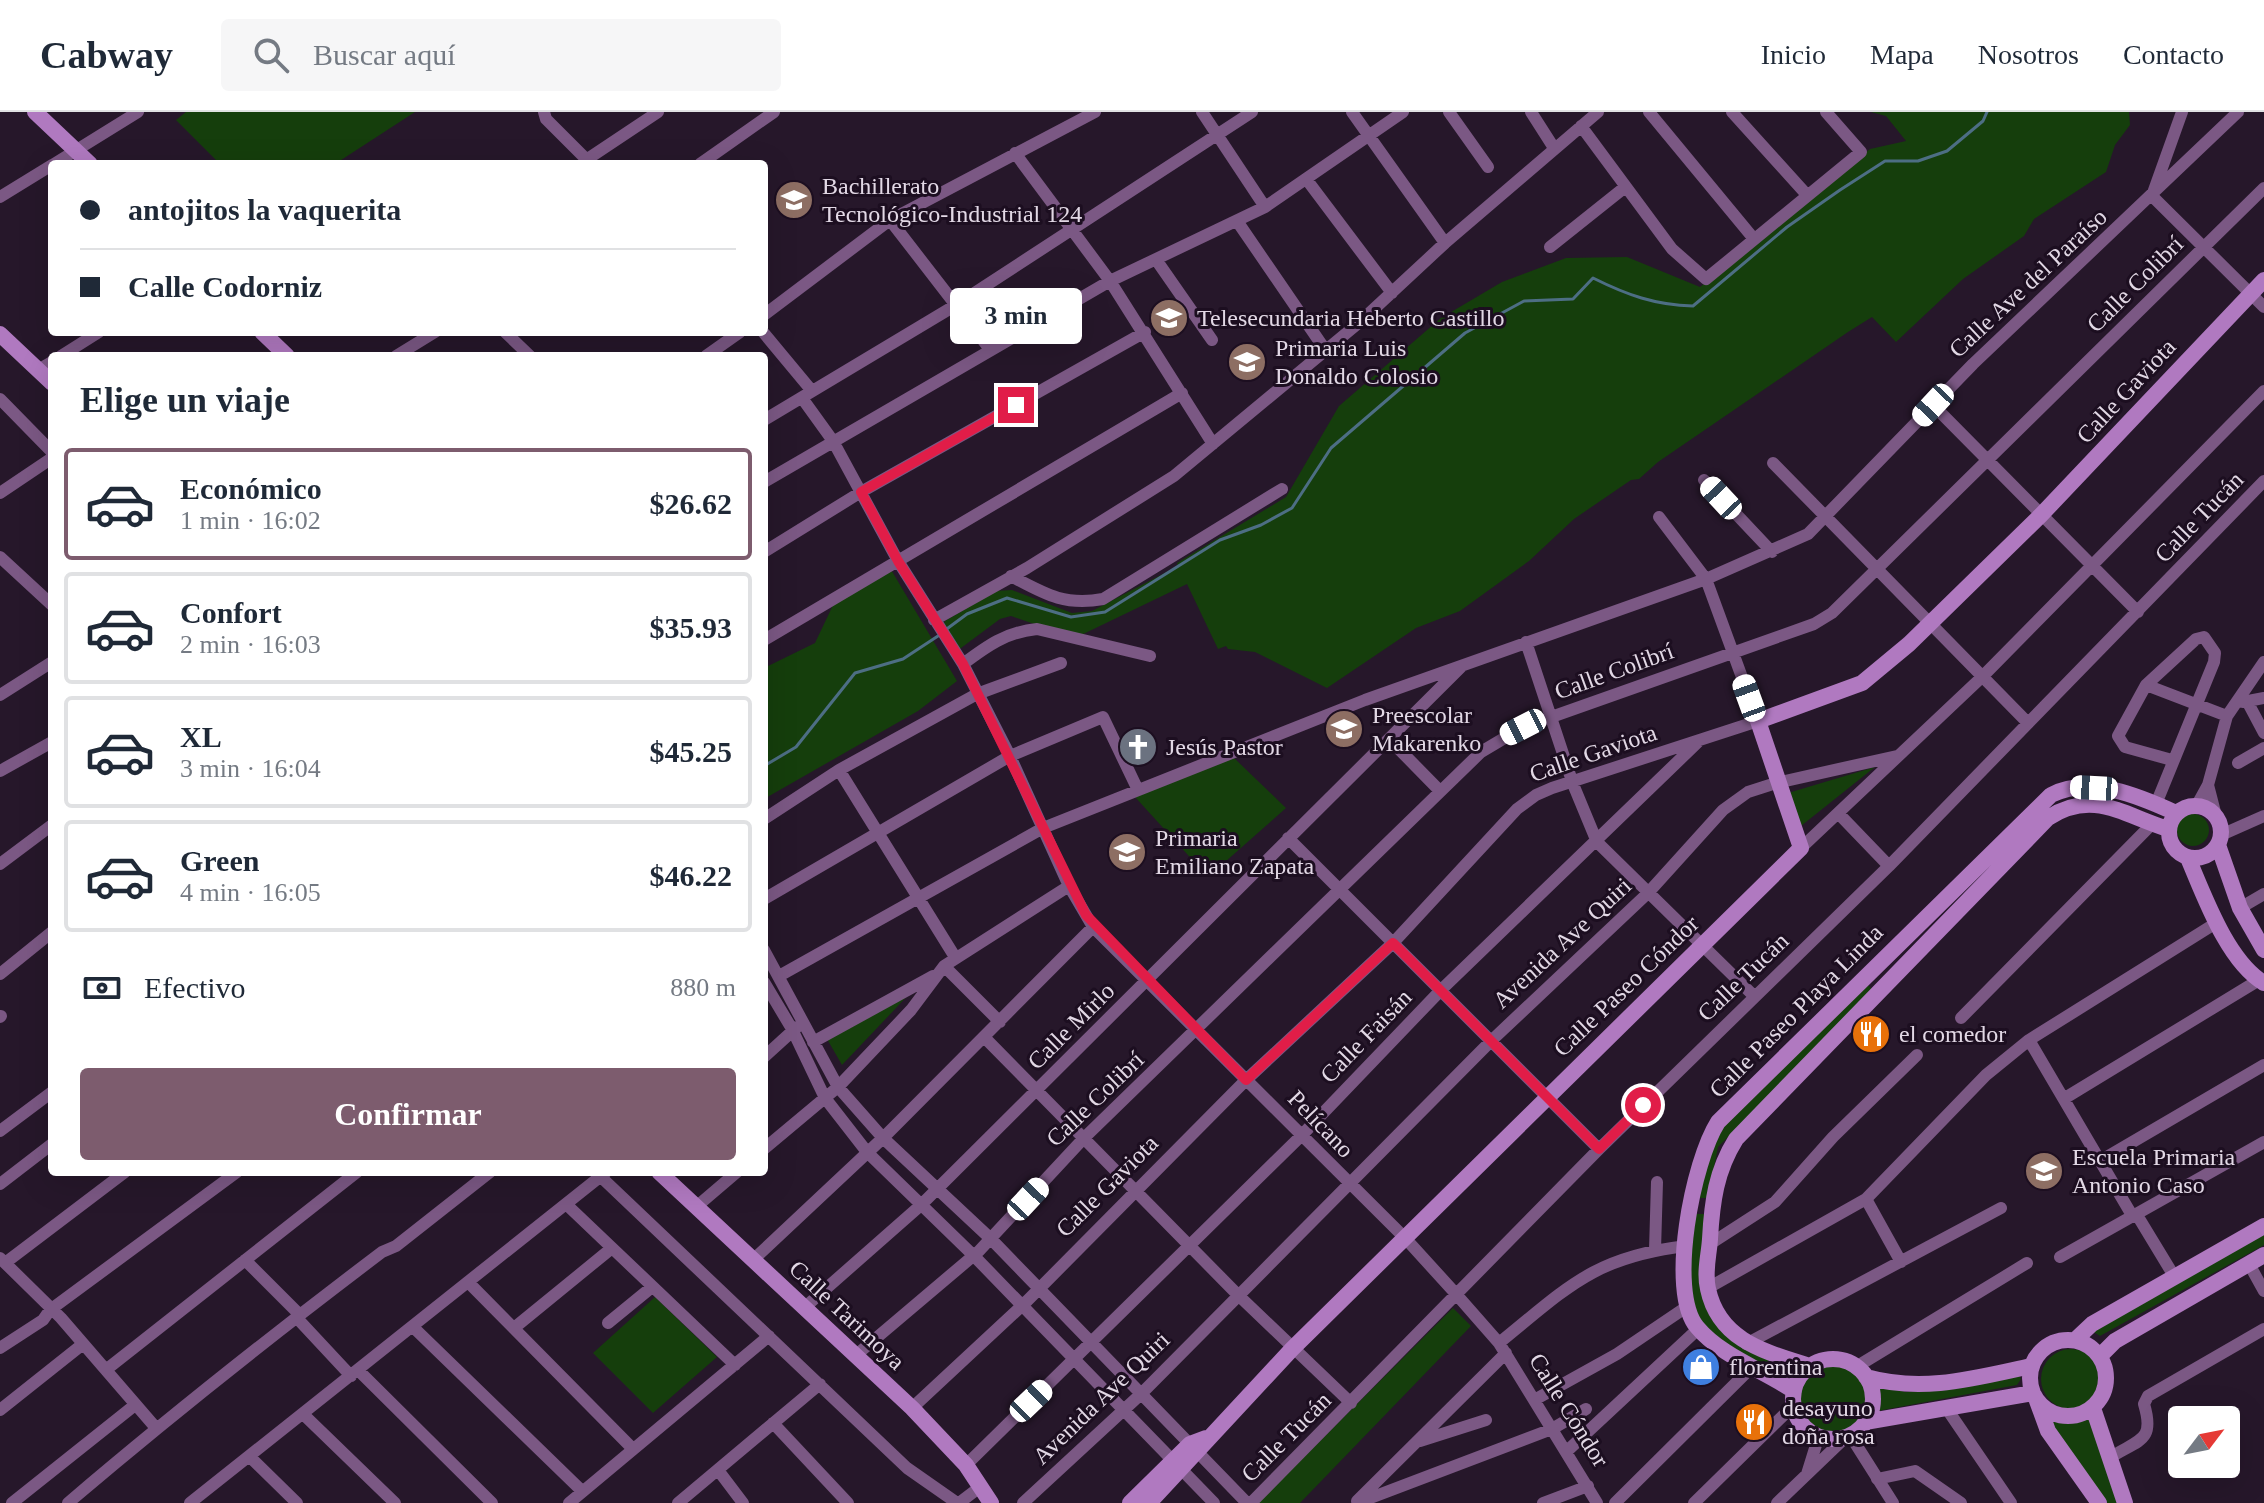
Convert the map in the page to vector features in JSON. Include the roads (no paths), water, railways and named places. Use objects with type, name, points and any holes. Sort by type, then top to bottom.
[{"type":"street","points":[[35,112],[86,160]]},
{"type":"street","points":[[61,160],[138,112]]},
{"type":"street","points":[[544,112],[546,119],[587,160]]},
{"type":"street","points":[[591,160],[641,117],[658,112]]},
{"type":"street","points":[[706,160],[774,112]]},
{"type":"street","points":[[768,312],[890,220],[1095,112]]},
{"type":"street","points":[[1202,112],[1265,207]]},
{"type":"street","points":[[768,418],[956,305],[1252,112]]},
{"type":"street","points":[[1352,112],[1445,243]]},
{"type":"street","points":[[768,480],[989,348],[1110,281],[1265,207],[1403,112]]},
{"type":"street","points":[[1449,112],[1488,167]]},
{"type":"street","points":[[1531,112],[1554,148]]},
{"type":"street","points":[[937,626],[1011,576],[1174,476],[1326,351],[1445,243],[1598,112]]},
{"type":"street","points":[[1649,112],[1754,239]]},
{"type":"street","points":[[1732,112],[1807,195]]},
{"type":"street","points":[[1581,126],[1672,249],[1706,279],[1862,151],[1826,112]]},
{"type":"street","points":[[2182,112],[2152,196],[2264,307]]},
{"type":"street","name":"Calle Ave del Paraíso","points":[[779,976],[1043,828],[1137,788],[1463,665],[1706,579],[1808,534],[1933,405],[2238,112]]},
{"type":"street","points":[[1015,153],[1145,332],[1213,444]]},
{"type":"street","points":[[0,197],[48,168]]},
{"type":"street","points":[[1307,180],[1392,293]]},
{"type":"street","points":[[1550,247],[1624,188]]},
{"type":"street","name":"Calle Colibrí","points":[[855,1356],[974,1256],[1084,1138],[1198,1031],[1440,791],[1501,738],[1550,717],[1814,624],[1849,599],[2264,188]]},
{"type":"street","points":[[890,220],[989,348]]},
{"type":"street","points":[[1237,221],[1326,351]]},
{"type":"street","points":[[1157,261],[1212,340]]},
{"type":"street","name":"Calle Gaviota","points":[[912,1408],[1023,1305],[1246,1080],[1393,943],[1517,809],[1536,795],[1698,742],[1862,683],[1909,644],[2041,515],[2264,280]]},
{"type":"street","points":[[768,550],[861,492],[1145,332]]},
{"type":"street","points":[[0,334],[45,366]]},
{"type":"street","points":[[67,352],[93,336]]},
{"type":"street","points":[[266,336],[283,352]]},
{"type":"street","points":[[402,352],[428,336]]},
{"type":"street","points":[[509,336],[526,352]]},
{"type":"street","points":[[712,352],[734,336]]},
{"type":"street","name":"Pelícano","points":[[766,336],[807,394],[898,561],[963,664],[1010,756],[1069,886],[1093,927],[1406,1239],[1502,1348]]},
{"type":"street","name":"Calle Paseo Cóndor","points":[[1130,1503],[1198,1445],[1801,848],[1983,676],[2264,391]]},
{"type":"street","points":[[768,638],[1182,393]]},
{"type":"street","points":[[0,399],[48,448]]},
{"type":"street","points":[[1933,405],[2138,612]]},
{"type":"street","points":[[0,492],[48,461]]},
{"type":"street","points":[[1773,463],[2027,722]]},
{"type":"street","points":[[1704,480],[1772,552]]},
{"type":"street","name":"Calle Tucán","points":[[1249,1503],[1599,1149],[1889,866],[2264,481]]},
{"type":"street","points":[[1011,576],[1042,592],[1078,603],[1103,599],[1282,489]]},
{"type":"street","points":[[1659,517],[1706,579],[1801,848]]},
{"type":"street","points":[[0,557],[48,601]]},
{"type":"street","points":[[963,664],[995,640],[1019,631],[1037,629],[1150,656]]},
{"type":"street","points":[[2156,804],[2214,662],[2215,653],[2204,637],[2196,639],[2146,685],[2120,730],[2119,742],[2125,747],[2172,760]]},
{"type":"street","points":[[1526,642],[1573,784],[1597,842],[1754,996]]},
{"type":"street","points":[[1961,1018],[2160,827],[2176,813],[2197,805],[2208,785],[2227,716],[2242,702],[2264,662]]},
{"type":"street","points":[[768,816],[839,770],[977,694],[1061,663]]},
{"type":"street","points":[[0,695],[48,665]]},
{"type":"street","name":"Calle Mirlo","points":[[804,1308],[921,1205],[1038,1091],[1463,665]]},
{"type":"street","points":[[2146,685],[2227,716]]},
{"type":"street","points":[[2242,702],[2264,698]]},
{"type":"street","points":[[2242,702],[2264,733]]},
{"type":"street","points":[[768,897],[874,832],[1010,756],[1103,717],[1137,788]]},
{"type":"street","points":[[1389,739],[1440,791]]},
{"type":"street","name":"Calle Faisán","points":[[966,1465],[1302,1135],[1441,990],[1698,742]]},
{"type":"street","points":[[0,771],[48,744]]},
{"type":"street","points":[[2238,763],[2264,748]]},
{"type":"street","name":"Avenida Ave Quiri","points":[[1023,1503],[1141,1394],[1347,1183],[1648,893],[1723,810],[1748,792],[1776,783],[1897,756]]},
{"type":"street","points":[[839,770],[874,832],[955,957]]},
{"type":"street","points":[[2208,785],[2240,908],[2264,950]]},
{"type":"street","name":"Calle Paseo Playa Linda","points":[[1685,1308],[1690,1206],[1697,1168],[1718,1122],[2051,795],[2072,787],[2094,788],[2156,804],[2176,813]]},
{"type":"street","name":"Calle Paseo Playa Linda","points":[[1810,1366],[1746,1344],[1724,1324],[1708,1288],[1711,1207],[1722,1161],[1736,1139],[1882,992],[2040,825],[2073,804],[2092,803],[2160,827]]},
{"type":"street","points":[[2197,805],[2216,816]]},
{"type":"street","points":[[1838,813],[1889,866]]},
{"type":"street","points":[[2160,827],[2177,852],[2188,858],[2205,857],[2220,840],[2264,816]]},
{"type":"street","points":[[0,864],[48,828]]},
{"type":"street","points":[[1288,838],[1599,1149]]},
{"type":"street","points":[[2065,1098],[2262,982],[2216,923],[2188,858]]},
{"type":"street","points":[[813,1042],[933,976],[955,957],[1069,886]]},
{"type":"street","points":[[2240,908],[2264,894]]},
{"type":"street","points":[[1708,1288],[1866,1199],[1986,1075],[2029,1040],[2216,923]]},
{"type":"street","points":[[753,1260],[883,1138],[1093,927]]},
{"type":"street","points":[[0,974],[48,935]]},
{"type":"street","points":[[768,957],[838,1087],[883,1138],[991,1239],[1141,1394],[1198,1445],[1249,1503]]},
{"type":"street","points":[[944,966],[1000,1022]]},
{"type":"street","points":[[768,1146],[838,1087],[911,1010],[933,976]]},
{"type":"street","points":[[1866,976],[1882,992]]},
{"type":"street","points":[[768,989],[792,1029],[825,1098],[867,1152],[1023,1305],[1214,1503]]},
{"type":"street","points":[[768,1053],[792,1029],[805,1022]]},
{"type":"street","points":[[985,1038],[1292,1349],[1351,1403]]},
{"type":"street","points":[[2029,1040],[2100,1161],[2174,1276]]},
{"type":"street","points":[[1710,1244],[1775,1202],[1833,1137],[1917,1055]]},
{"type":"street","points":[[2100,1161],[2264,1065]]},
{"type":"street","points":[[2,1126],[48,1095]]},
{"type":"street","points":[[2060,1257],[2264,1142]]},
{"type":"street","points":[[0,1184],[48,1147]]},
{"type":"street","points":[[119,1176],[2,1261],[107,1369],[156,1428]]},
{"type":"street","points":[[0,1348],[43,1320],[50,1310],[232,1176]]},
{"type":"street","points":[[107,1369],[352,1176]]},
{"type":"street","points":[[68,1503],[156,1428],[298,1316],[382,1252],[396,1246],[485,1176]]},
{"type":"street","points":[[193,1502],[603,1176]]},
{"type":"street","points":[[605,1176],[907,1468],[958,1503],[980,1487]]},
{"type":"street","name":"Calle Tarimoya","points":[[663,1176],[912,1408],[966,1465],[991,1503]]},
{"type":"street","points":[[696,1207],[732,1176]]},
{"type":"street","points":[[1655,1250],[1657,1182]]},
{"type":"street","points":[[1866,1199],[1901,1262]]},
{"type":"street","points":[[567,1205],[735,1365]]},
{"type":"street","points":[[1690,1206],[1711,1207]]},
{"type":"street","points":[[1746,1344],[2001,1208]]},
{"type":"street","points":[[2075,1340],[2092,1324],[2264,1226]]},
{"type":"street","points":[[1356,1503],[1502,1348],[1583,1277],[1614,1260],[1686,1246]]},
{"type":"street","points":[[514,1328],[612,1248]]},
{"type":"street","points":[[2100,1356],[2115,1341],[2257,1259],[2264,1291]]},
{"type":"street","points":[[245,1260],[354,1373],[492,1503]]},
{"type":"street","points":[[1861,1372],[2027,1263]]},
{"type":"street","points":[[469,1283],[633,1449]]},
{"type":"street","points":[[608,1323],[652,1287]]},
{"type":"street","points":[[1536,1399],[1617,1354],[1685,1308],[1698,1329],[1794,1398],[1803,1425],[1816,1435],[1837,1439],[1848,1435]]},
{"type":"street","points":[[413,1327],[582,1491]]},
{"type":"street","points":[[1566,1452],[1698,1329]]},
{"type":"street","points":[[2111,1457],[2149,1434],[2151,1427],[2144,1404],[2148,1396],[2264,1329]]},
{"type":"street","points":[[569,1503],[769,1336]]},
{"type":"street","points":[[2035,1396],[2050,1412],[2067,1416],[2093,1408],[2105,1390],[2107,1378],[2100,1356],[2088,1345],[2075,1340],[2054,1342],[2036,1356],[2031,1366],[2035,1396],[2048,1431],[2099,1503]]},
{"type":"street","points":[[0,1410],[83,1344]]},
{"type":"street","name":"Calle Cóndor","points":[[1502,1348],[1597,1503]]},
{"type":"street","points":[[1694,1503],[1794,1398],[1810,1366],[1828,1359],[1893,1384],[1929,1386],[2031,1366]]},
{"type":"street","points":[[1615,1503],[1753,1366]]},
{"type":"street","points":[[1861,1372],[1872,1400],[1865,1422]]},
{"type":"street","points":[[678,1503],[820,1384]]},
{"type":"street","points":[[1777,1503],[1865,1422],[2035,1396]]},
{"type":"street","points":[[12,1503],[135,1405]]},
{"type":"street","points":[[2093,1408],[2125,1503]]},
{"type":"street","points":[[1356,1503],[1552,1429],[1586,1409]]},
{"type":"street","points":[[1947,1409],[2011,1503]]},
{"type":"street","points":[[303,1414],[395,1503]]},
{"type":"street","points":[[1416,1442],[1486,1420]]},
{"type":"street","points":[[773,1423],[848,1503]]},
{"type":"street","points":[[1807,1475],[1816,1435]]},
{"type":"street","points":[[1848,1435],[1893,1503]]},
{"type":"street","points":[[249,1456],[297,1503]]},
{"type":"street","name":"Calle Paseo Cóndor","points":[[1149,1503],[1177,1465]]},
{"type":"street","points":[[718,1470],[743,1503]]},
{"type":"street","points":[[1877,1479],[1915,1471],[1961,1503]]},
{"type":"street","points":[[1543,1503],[1588,1486]]},
{"type":"waterway","points":[[944,631],[967,614],[1007,598],[1071,617],[1105,612],[1220,540],[1261,525],[1292,508],[1331,448],[1465,333],[1524,301],[1573,299],[1593,278],[1642,298],[1693,306],[1787,227],[1840,190],[1885,161],[1918,161],[1947,151],[1983,121],[1987,112]]},
{"type":"waterway","points":[[768,764],[796,747],[855,673],[903,659],[938,636]]},
{"type":"place","name":"Bachillerato Tecnológico-Industrial 124","points":[[794,200]]},
{"type":"place","name":"Telesecundaria Heberto Castillo","points":[[1169,318]]},
{"type":"place","name":"Primaria Luis Donaldo Colosio","points":[[1247,362]]},
{"type":"place","name":"Preescolar Makarenko","points":[[1344,729]]},
{"type":"place","name":"Jesús Pastor","points":[[1138,747]]},
{"type":"place","name":"Primaria Emiliano Zapata","points":[[1127,852]]},
{"type":"place","name":"el comedor","points":[[1871,1034]]},
{"type":"place","name":"Escuela Primaria Antonio Caso","points":[[2044,1171]]},
{"type":"place","name":"florentina","points":[[1701,1367]]},
{"type":"place","name":"desayuno doña rosa","points":[[1754,1422]]}]
